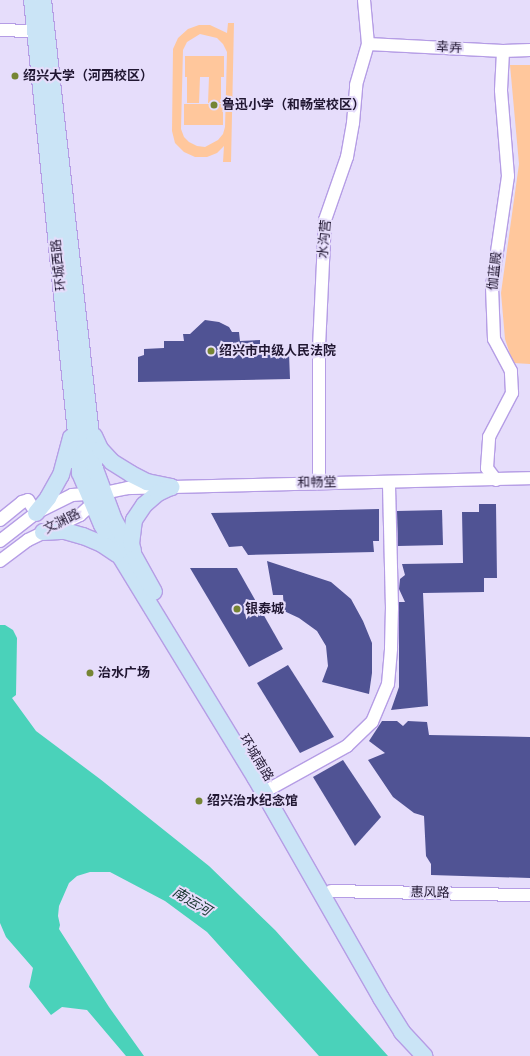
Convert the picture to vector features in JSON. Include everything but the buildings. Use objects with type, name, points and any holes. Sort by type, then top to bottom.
[{"type":"main road","name":"环城西路","points":[[32,0],[81,413]]},
{"type":"main road","name":"环城西路","points":[[43,0],[81,413],[80,473],[95,497],[108,523]]},
{"type":"main road","points":[[81,413],[94,434],[100,449],[112,462],[147,482],[171,487]]},
{"type":"main road","points":[[36,513],[48,498],[61,475],[81,413]]},
{"type":"main road","points":[[137,561],[131,544],[134,520],[144,505],[153,497],[171,487]]},
{"type":"main road","name":"环城南路","points":[[108,523],[137,561],[268,789],[381,998],[402,1032],[424,1056]]},
{"type":"main road","name":"环城南路","points":[[108,523],[120,556],[331,891],[364,954],[412,1030],[437,1056]]},
{"type":"main road","points":[[44,532],[65,531],[83,536],[102,544],[120,556]]},
{"type":"street","name":"水沟营","points":[[319,483],[319,347],[325,220],[347,157],[353,123],[356,85],[368,44],[364,0]]},
{"type":"street","points":[[0,30],[35,31]]},
{"type":"street","name":"幸弄","points":[[368,44],[502,51],[530,50]]},
{"type":"street","name":"伽蓝殿","points":[[496,480],[487,468],[489,437],[512,393],[511,371],[494,339],[492,286],[508,176],[501,90],[502,51]]},
{"type":"street","name":"和畅堂","points":[[95,497],[128,488],[530,478]]},
{"type":"street","points":[[268,789],[347,746],[372,722],[388,684],[392,608],[389,482]]},
{"type":"street","name":"文渊路","points":[[0,541],[36,513],[72,495],[95,497]]},
{"type":"street","name":"文渊路","points":[[0,561],[28,540],[80,515],[95,497]]},
{"type":"street","points":[[0,520],[22,502],[28,500],[36,513]]},
{"type":"street","name":"惠风路","points":[[331,891],[530,895]]},
{"type":"shaded area","points":[[228,23],[234,23],[231,162],[223,162],[224,146],[217,153],[207,157],[195,157],[184,152],[175,143],[172,131],[173,49],[178,38],[188,29],[199,25],[210,25],[227,33]],"holes":[[[200,34],[217,38],[223,44],[227,52],[225,127],[223,134],[218,140],[205,147],[197,146],[189,142],[184,137],[181,129],[183,50],[187,42]]]},
{"type":"shaded area","points":[[185,56],[224,56],[224,77],[221,77],[221,103],[208,103],[209,77],[200,77],[199,103],[187,103]]},
{"type":"shaded area","points":[[510,65],[530,65],[530,364],[513,363],[505,339],[501,293],[519,164]]},
{"type":"shaded area","points":[[184,104],[223,104],[223,125],[184,125]]},
{"type":"water","name":"南运河","points":[[0,625],[5,625],[13,630],[17,638],[16,695],[12,698],[36,731],[100,779],[209,866],[275,930],[388,1056],[319,1056],[207,932],[165,901],[110,872],[90,872],[77,876],[69,883],[59,906],[59,929],[109,1007],[144,1056],[126,1056],[87,1010],[62,1007],[51,1015],[29,987],[33,968],[6,937],[0,923]]},
{"type":"place","name":"绍兴大学（河西校区）","points":[[15,76]]},
{"type":"place","name":"鲁迅小学（和畅堂校区）","points":[[214,105]]},
{"type":"place","name":"绍兴市中级人民法院","points":[[211,351]]},
{"type":"place","name":"银泰城","points":[[237,609]]},
{"type":"place","name":"治水广场","points":[[90,673]]},
{"type":"place","name":"绍兴治水纪念馆","points":[[199,801]]}]
